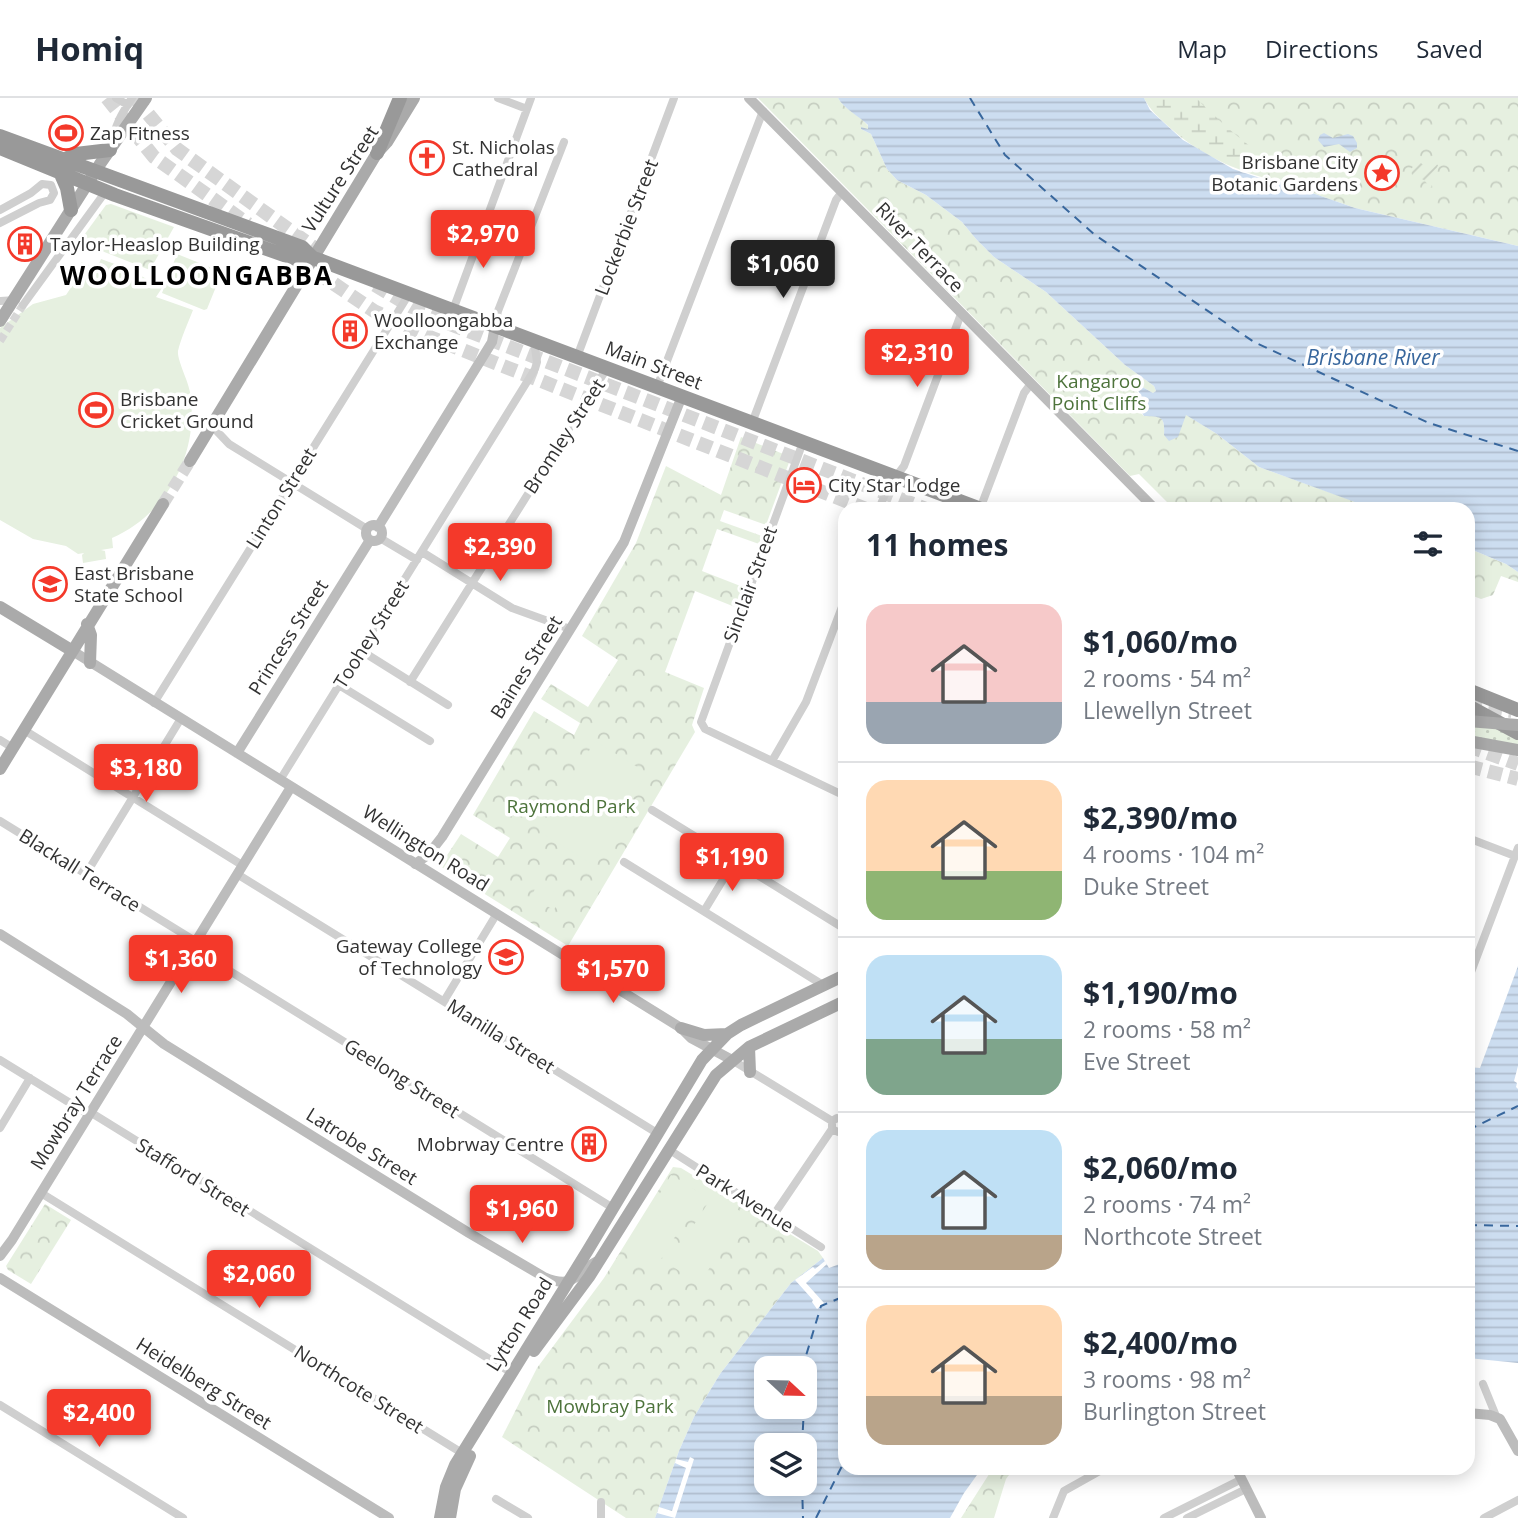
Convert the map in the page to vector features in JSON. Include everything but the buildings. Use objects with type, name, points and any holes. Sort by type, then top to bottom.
[{"type":"highway","points":[[377,153],[400,98]]},
{"type":"highway","points":[[0,136],[91,178]]},
{"type":"highway","points":[[0,148],[62,166]]},
{"type":"highway","points":[[62,166],[76,154],[112,148]]},
{"type":"highway","points":[[62,166],[71,210]]},
{"type":"highway","name":"Main Street","points":[[91,178],[106,191],[295,259],[313,258],[961,502]]},
{"type":"highway","name":"Main Street","points":[[91,178],[302,247],[313,258]]},
{"type":"highway","points":[[1475,693],[1518,710]]},
{"type":"highway","points":[[1475,710],[1518,733]]},
{"type":"main road","points":[[0,321],[15,302],[91,178],[146,98]]},
{"type":"main road","name":"Vulture Street","points":[[190,461],[377,153],[387,142],[414,98]]},
{"type":"main road","points":[[0,769],[163,504]]},
{"type":"main road","name":"Wellington Road","points":[[0,607],[71,650]]},
{"type":"main road","points":[[87,624],[91,635],[90,663]]},
{"type":"main road","points":[[1475,722],[1518,725]]},
{"type":"main road","points":[[1475,742],[1518,750]]},
{"type":"main road","name":"Lytton Road","points":[[440,1518],[446,1487],[462,1453],[569,1281],[694,1070],[727,1034],[753,1018],[838,978]]},
{"type":"main road","name":"Lytton Road","points":[[450,1518],[455,1489],[470,1455],[533,1353],[600,1260],[710,1084],[749,1046],[838,1004]]},
{"type":"main road","points":[[681,1028],[706,1036],[727,1034]]},
{"type":"main road","points":[[749,1046],[750,1072]]},
{"type":"street","points":[[112,148],[115,129],[130,101],[116,98]]},
{"type":"street","points":[[498,98],[527,109]]},
{"type":"street","points":[[453,310],[531,98]]},
{"type":"street","name":"Lockerbie Street","points":[[577,357],[674,98]]},
{"type":"street","name":"River Terrace","points":[[749,98],[1147,502]]},
{"type":"street","points":[[657,387],[763,111]]},
{"type":"street","points":[[495,326],[498,311],[564,142]]},
{"type":"street","points":[[0,210],[42,184],[53,187],[54,196],[50,200],[0,223]]},
{"type":"street","points":[[15,302],[106,191]]},
{"type":"street","points":[[752,423],[836,200],[842,192]]},
{"type":"street","name":"Linton Street","points":[[154,703],[409,294]]},
{"type":"street","points":[[882,502],[886,490],[904,466],[961,314]]},
{"type":"street","name":"Princess Street","points":[[237,753],[492,342],[495,326]]},
{"type":"street","name":"Toohey Street","points":[[280,780],[535,369],[537,362],[534,341]]},
{"type":"street","name":"Bromley Street","points":[[410,682],[607,368]]},
{"type":"street","points":[[982,502],[1024,393],[1030,385]]},
{"type":"street","name":"Baines Street","points":[[415,864],[428,855],[442,837],[629,533],[682,396]]},
{"type":"street","points":[[212,426],[229,444],[416,560]]},
{"type":"street","name":"Sinclair Street","points":[[772,761],[702,727],[702,715],[803,442]]},
{"type":"street","points":[[422,552],[519,611],[570,629]]},
{"type":"street","points":[[838,617],[806,702],[772,761],[838,793]]},
{"type":"street","name":"Wellington Road","points":[[71,650],[681,1028],[691,1038],[732,1060],[832,1125]]},
{"type":"street","points":[[360,650],[447,705]]},
{"type":"street","points":[[339,685],[430,741]]},
{"type":"street","points":[[86,874],[180,720]]},
{"type":"street","name":"Manilla Street","points":[[24,730],[444,1001],[657,1133]]},
{"type":"street","points":[[0,740],[12,748]]},
{"type":"street","name":"Mowbray Terrace","points":[[0,1255],[291,787]]},
{"type":"street","points":[[652,810],[838,925]]},
{"type":"street","name":"Blackall Terrace","points":[[0,821],[193,944]]},
{"type":"street","name":"Baines Street","points":[[433,875],[433,862],[442,837]]},
{"type":"street","points":[[1475,840],[1517,852],[1475,962]]},
{"type":"street","points":[[704,911],[735,860]]},
{"type":"street","points":[[624,862],[823,985]]},
{"type":"street","points":[[444,1001],[496,915]]},
{"type":"street","name":"Latrobe Street","points":[[0,934],[143,1026],[164,1044],[469,1233],[544,1277],[569,1281]]},
{"type":"street","name":"Geelong Street","points":[[193,944],[613,1208]]},
{"type":"street","name":"Stafford Street","points":[[0,1060],[512,1373]]},
{"type":"street","points":[[0,1128],[30,1078]]},
{"type":"street","points":[[773,1216],[838,1120]]},
{"type":"street","name":"Park Avenue","points":[[668,1149],[821,1247]]},
{"type":"street","name":"Northcote Street","points":[[41,1193],[462,1453]]},
{"type":"street","points":[[569,1281],[581,1275],[589,1264],[600,1260]]},
{"type":"street","name":"Heidelberg Street","points":[[0,1278],[390,1518]]},
{"type":"street","points":[[1483,1384],[1496,1416],[1502,1421],[1518,1451]]},
{"type":"street","points":[[0,1405],[183,1518]]},
{"type":"street","points":[[1475,1414],[1496,1416]]},
{"type":"street","points":[[1053,1518],[1064,1491],[1093,1475]]},
{"type":"street","points":[[1240,1475],[1261,1518]]},
{"type":"street","points":[[1164,1518],[1244,1484]]},
{"type":"street","points":[[1187,1518],[1244,1484]]},
{"type":"street","points":[[496,1499],[528,1518]]},
{"type":"street","points":[[1484,1518],[1518,1500]]},
{"type":"street","points":[[600,1518],[601,1502]]},
{"type":"green space","name":"Kangaroo Point Cliffs","points":[[758,98],[838,98],[869,127],[861,129],[871,134],[887,169],[897,180],[926,195],[962,222],[994,257],[1046,292],[1125,365],[1154,386],[1156,391],[1153,393],[1137,384],[1136,390],[1143,401],[1141,413],[1144,416],[1161,418],[1164,435],[1185,414],[1217,434],[1259,467],[1356,502],[1167,502],[1139,474],[1130,476]]},
{"type":"green space","name":"Brisbane City Botanic Gardens","points":[[1144,98],[1518,98],[1518,246],[1355,208],[1278,181]]},
{"type":"green space","points":[[1144,98],[1196,98],[1257,152],[1325,196],[1243,171],[1205,153],[1164,123]]},
{"type":"green space","points":[[1418,161],[1425,166],[1434,163],[1438,165],[1431,188],[1424,180],[1412,175],[1411,169]]},
{"type":"green space","points":[[111,204],[174,227],[150,270],[79,242],[106,205]]},
{"type":"green space","points":[[177,254],[222,272],[207,309],[162,293]]},
{"type":"green space","name":"Brisbane Cricket Ground","points":[[101,259],[131,270],[162,288],[156,297],[193,310],[178,351],[190,392],[192,414],[184,458],[164,497],[132,527],[112,538],[113,548],[101,550],[105,551],[106,559],[83,563],[84,553],[78,554],[66,546],[33,539],[0,520],[0,328],[33,304],[66,295],[78,277],[79,267],[82,268],[81,262],[97,268]]},
{"type":"green space","name":"Raymond Park","points":[[741,437],[791,457],[766,525],[724,510],[720,521],[762,536],[759,544],[717,529],[702,571],[743,587],[735,607],[695,591],[665,672],[704,688],[692,725],[695,732],[568,946],[440,866],[461,834],[498,857],[510,838],[473,815],[534,711],[574,735],[580,723],[541,699],[551,684],[588,707],[618,660],[582,636],[636,543],[666,466],[721,495]]},
{"type":"green space","points":[[1475,551],[1518,572],[1518,582],[1501,576],[1493,595],[1481,599],[1475,597]]},
{"type":"green space","points":[[1475,726],[1493,727],[1518,740],[1518,746],[1475,737]]},
{"type":"green space","points":[[595,741],[647,773],[592,864],[540,832]]},
{"type":"green space","points":[[538,883],[561,896],[554,910],[531,897]]},
{"type":"green space","name":"Mowbray Park","points":[[673,1167],[681,1168],[818,1251],[823,1258],[791,1283],[720,1374],[694,1417],[655,1518],[626,1518],[502,1437],[537,1368],[604,1278]]},
{"type":"green space","points":[[671,1175],[702,1194],[680,1229],[650,1210]]},
{"type":"green space","points":[[713,1195],[745,1214],[699,1284],[669,1264]]},
{"type":"green space","points":[[45,1204],[71,1220],[31,1284],[6,1266]]},
{"type":"green space","points":[[648,1213],[678,1232],[656,1267],[626,1248]]},
{"type":"green space","points":[[989,1475],[1009,1475],[994,1518],[961,1518]]},
{"type":"water","name":"Brisbane River","points":[[838,98],[1144,98],[1150,110],[1183,140],[1233,169],[1278,181],[1355,208],[1518,246],[1518,572],[1475,551],[1475,502],[1355,502],[1259,467],[1217,434],[1186,415],[1178,437],[1169,441],[1164,435],[1163,421],[1142,413],[1143,401],[1136,386],[1137,384],[1153,393],[1156,391],[1154,386],[1125,365],[1046,292],[994,257],[962,222],[926,195],[897,180],[887,169],[871,134],[861,129],[868,129],[868,125]]},
{"type":"water","points":[[1324,133],[1333,138],[1348,134],[1353,136],[1357,148],[1350,152],[1339,144],[1324,147],[1318,140]]},
{"type":"water","points":[[1518,966],[1518,1066],[1514,1081],[1518,1089],[1518,1363],[1475,1359],[1475,1068],[1480,1068]]},
{"type":"water","points":[[823,1258],[829,1268],[838,1265],[838,1475],[977,1475],[950,1518],[655,1518],[694,1417],[720,1374],[791,1283]]},
{"type":"pier","points":[[825,1261],[827,1264],[806,1283],[824,1303],[817,1309],[813,1300],[795,1280]]},
{"type":"pier","points":[[690,1457],[694,1459],[675,1518],[657,1513],[659,1507],[672,1511],[686,1468],[675,1463],[676,1459],[688,1462]]},
{"type":"ferry route","points":[[970,98],[1005,155],[1095,235],[1254,342],[1429,423],[1518,451]]},
{"type":"ferry route","points":[[1475,1127],[1518,1106]]},
{"type":"ferry route","points":[[1475,1225],[1518,1226]]},
{"type":"ferry route","points":[[806,1356],[821,1306],[838,1299]]},
{"type":"ferry route","points":[[803,1419],[803,1433]]},
{"type":"ferry route","points":[[816,1518],[838,1474]]},
{"type":"ferry route","points":[[802,1496],[803,1518]]},
{"type":"tunnel","points":[[107,98],[154,157],[248,224]]},
{"type":"tunnel","points":[[135,98],[177,149],[327,257]]},
{"type":"tunnel","points":[[299,260],[374,311],[427,336],[848,502]]},
{"type":"tunnel","points":[[375,285],[422,313],[908,502]]},
{"type":"tunnel","points":[[0,341],[23,305]]},
{"type":"tunnel","points":[[163,504],[190,461]]},
{"type":"tunnel","points":[[1475,704],[1512,711]]},
{"type":"tunnel","points":[[1475,749],[1518,764]]},
{"type":"tunnel","points":[[1475,768],[1518,779]]},
{"type":"place","name":"Zap Fitness","points":[[66,133]]},
{"type":"place","name":"St. Nicholas Cathedral","points":[[427,158]]},
{"type":"place","name":"Brisbane City Botanic Gardens","points":[[1382,173]]},
{"type":"place","name":"Taylor-Heaslop Building","points":[[25,244]]},
{"type":"place","name":"Woolloongabba Exchange","points":[[350,331]]},
{"type":"place","name":"Brisbane Cricket Ground","points":[[96,410]]},
{"type":"place","name":"City Star Lodge","points":[[804,485]]},
{"type":"place","name":"East Brisbane State School","points":[[50,584]]},
{"type":"place","name":"Gateway College of Technology","points":[[506,957]]},
{"type":"place","name":"Mobrway Centre","points":[[589,1144]]},
{"type":"district","name":"WOOLLOONGABBA","points":[[197,276]]}]
